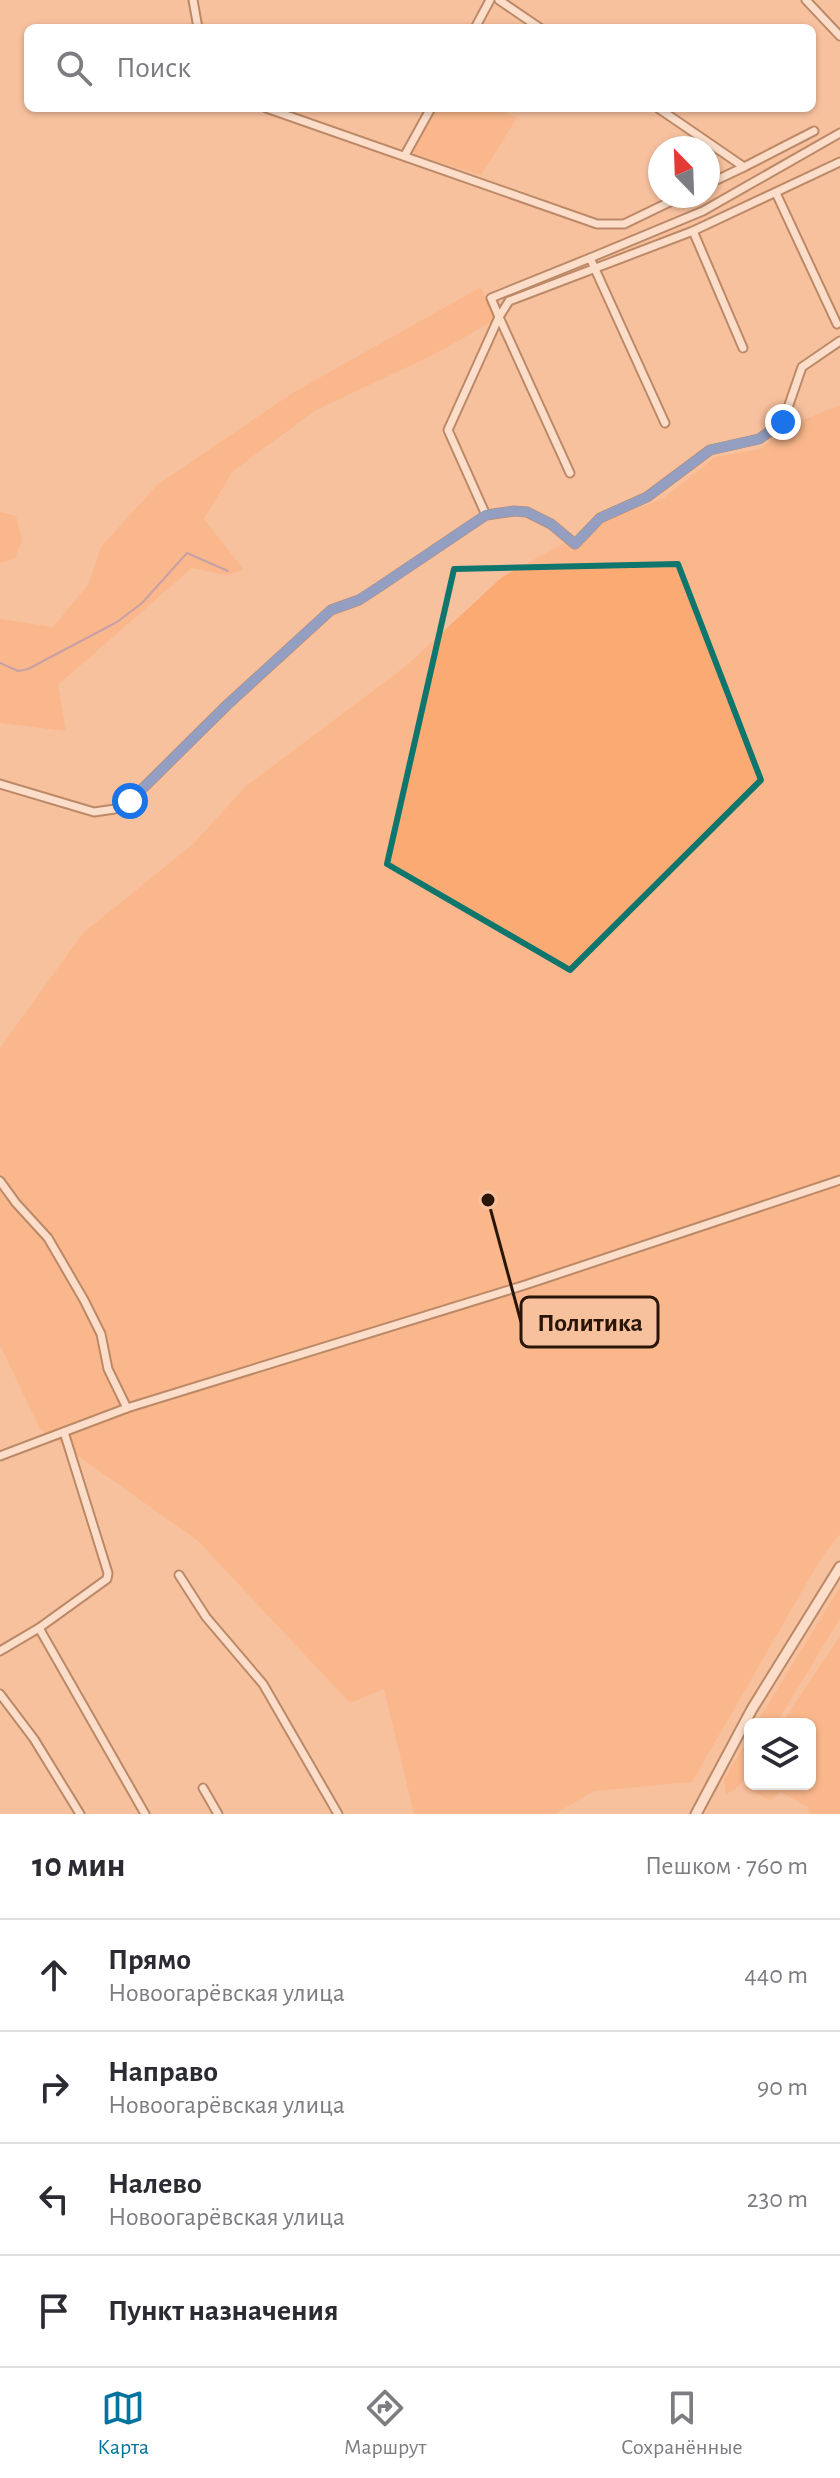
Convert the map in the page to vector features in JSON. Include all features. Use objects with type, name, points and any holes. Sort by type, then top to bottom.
[{"type":"main road","points":[[696,1814],[760,1695],[840,1567]]},
{"type":"street","points":[[193,0],[197,24]]},
{"type":"street","points":[[477,24],[490,0]]},
{"type":"street","points":[[499,0],[534,24]]},
{"type":"street","points":[[806,0],[840,36]]},
{"type":"street","points":[[278,112],[597,224],[624,224],[657,208]]},
{"type":"street","points":[[405,155],[429,112]]},
{"type":"street","points":[[664,112],[744,167]]},
{"type":"street","points":[[720,178],[814,131]]},
{"type":"street","points":[[570,473],[491,298],[703,211],[840,133]]},
{"type":"street","points":[[486,515],[448,430],[509,301],[693,231],[840,162]]},
{"type":"street","points":[[776,193],[837,324]]},
{"type":"street","points":[[693,231],[743,348]]},
{"type":"street","points":[[590,258],[665,423]]},
{"type":"street","points":[[0,784],[94,812],[115,809],[130,801],[227,705],[331,610],[359,600],[486,515],[527,512],[551,524],[575,544],[600,518],[647,497],[710,450],[759,439],[783,422],[802,367],[840,341]]},
{"type":"street","points":[[0,1456],[127,1408],[525,1285],[840,1180]]},
{"type":"street","points":[[0,1181],[48,1238],[84,1300],[101,1334],[108,1369],[127,1408]]},
{"type":"street","points":[[0,1651],[39,1628],[107,1579],[108,1573],[64,1432]]},
{"type":"street","points":[[179,1575],[206,1617],[263,1684],[338,1814]]},
{"type":"street","points":[[39,1628],[145,1814]]},
{"type":"street","points":[[0,1694],[34,1739],[80,1814]]},
{"type":"street","points":[[203,1788],[218,1814]]},
{"type":"highlighted area","points":[[678,564],[761,780],[570,970],[387,864],[454,569]]},
{"type":"shaded area","points":[[434,112],[506,112],[517,118],[481,175],[418,156],[413,153]]},
{"type":"shaded area","points":[[481,287],[495,320],[431,356],[316,410],[233,471],[204,519],[244,570],[226,575],[192,568],[58,685],[66,731],[0,723],[0,619],[53,627],[88,585],[101,547],[157,485],[294,392]]},
{"type":"shaded area","points":[[840,405],[840,1534],[820,1560],[692,1782],[594,1791],[555,1814],[414,1814],[384,1689],[350,1703],[197,1540],[40,1429],[0,1345],[0,1048],[83,933],[193,844],[246,786],[406,666],[502,577],[607,520],[664,498],[715,457],[759,449],[805,419]]},
{"type":"shaded area","points":[[0,512],[16,516],[22,540],[15,558],[0,563]]},
{"type":"shaded area","points":[[840,1587],[840,1618],[780,1718],[760,1718]]},
{"type":"shaded area","points":[[840,1636],[840,1814],[809,1814],[808,1807],[781,1792],[770,1800],[749,1790],[816,1790],[816,1718],[785,1718]]},
{"type":"shaded area","points":[[744,1745],[744,1778],[741,1783],[726,1794],[724,1780]]},
{"type":"waterway","points":[[0,663],[18,671],[28,669],[117,622],[142,603],[187,553],[228,571]]},
{"type":"place","name":"Политика","points":[[488,1200]]},
{"type":"route","points":[[130,801],[227,705],[331,610],[359,600],[486,515],[527,512],[551,524],[575,544],[600,518],[647,497],[710,450],[759,439],[783,422]]}]
